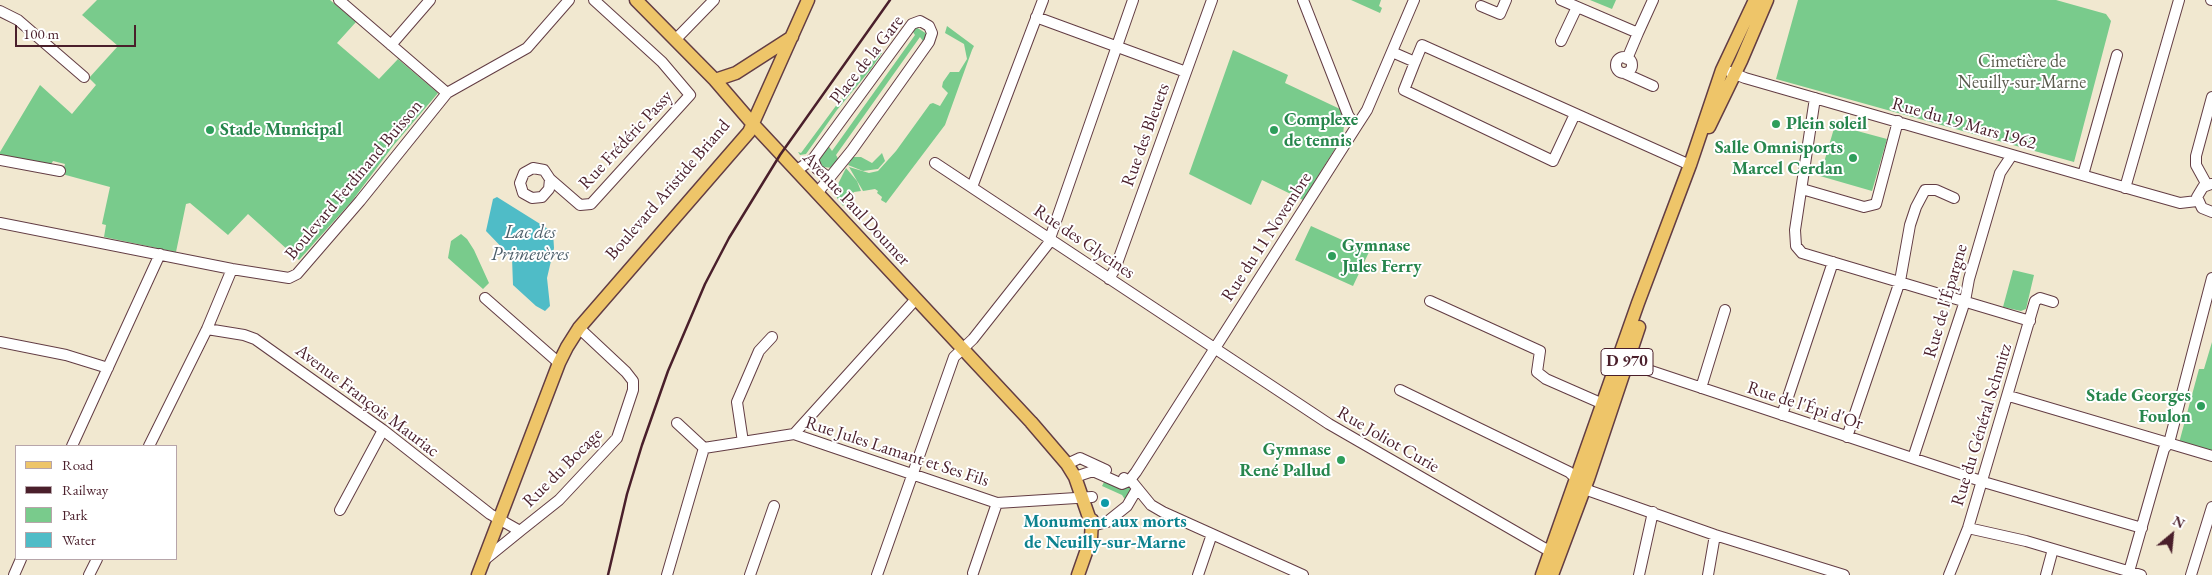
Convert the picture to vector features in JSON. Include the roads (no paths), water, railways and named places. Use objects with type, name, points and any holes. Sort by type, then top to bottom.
[{"type":"main road","name":"Avenue Paul Doumer","points":[[636,0],[676,39],[729,96],[752,124],[818,192],[1069,462],[1088,497],[1092,526],[1092,538],[1078,575]]},
{"type":"main road","points":[[752,124],[757,117],[808,0]]},
{"type":"main road","name":"D 970","points":[[1552,575],[1556,552],[1622,362],[1653,260],[1661,245],[1722,70],[1755,0]]},
{"type":"main road","name":"D 970","points":[[1690,165],[1735,74],[1767,0]]},
{"type":"main road","points":[[714,80],[736,73],[792,37]]},
{"type":"main road","points":[[729,96],[736,73]]},
{"type":"main road","name":"Boulevard Aristide Briand","points":[[556,361],[579,328],[742,141],[752,124]]},
{"type":"main road","name":"Boulevard Aristide Briand","points":[[478,575],[498,519],[501,500],[556,361],[561,343],[576,322],[730,145],[752,124]]},
{"type":"main road","name":"D 970","points":[[1580,482],[1603,404],[1622,362]]},
{"type":"main road","name":"D 970","points":[[1542,575],[1556,552]]},
{"type":"street","points":[[339,0],[447,93]]},
{"type":"street","points":[[391,45],[430,0]]},
{"type":"street","name":"Boulevard Ferdinand Buisson","points":[[0,223],[284,279],[294,276],[360,201],[447,93],[527,48],[569,0]]},
{"type":"street","name":"Rue Frédéric Passy","points":[[550,179],[580,205],[591,204],[690,95],[662,62],[594,0]]},
{"type":"street","points":[[676,39],[714,0]]},
{"type":"street","points":[[972,187],[1043,0]]},
{"type":"street","points":[[877,575],[954,357],[973,339],[1044,249],[1049,238],[1132,0]]},
{"type":"street","name":"Rue des Bleuets","points":[[1109,279],[1115,269],[1212,0]]},
{"type":"street","points":[[1303,0],[1348,115],[1356,127]]},
{"type":"street","name":"Rue du 11 Novembre","points":[[1129,481],[1356,127],[1392,52],[1414,0]]},
{"type":"street","points":[[1481,6],[1500,14],[1506,0]]},
{"type":"street","points":[[1561,0],[1638,33]]},
{"type":"street","points":[[1653,0],[1627,59],[1623,57],[1618,59],[1615,64],[1618,71],[1653,86]]},
{"type":"street","points":[[2125,188],[2178,0]]},
{"type":"street","points":[[1561,41],[1577,7]]},
{"type":"street","points":[[0,11],[18,20],[84,78]]},
{"type":"street","points":[[1036,17],[1186,72]]},
{"type":"street","name":"Place de la Gare","points":[[797,170],[813,160],[912,24],[920,21],[929,26],[932,33],[929,42],[852,150],[828,177],[818,192]]},
{"type":"street","points":[[1575,114],[1553,161],[1404,90],[1422,45],[1690,165]]},
{"type":"street","points":[[1392,52],[1415,62]]},
{"type":"street","points":[[2083,175],[2117,55]]},
{"type":"street","name":"Rue du 19 Mars 1962","points":[[1722,70],[2125,188],[2180,203],[2198,201]]},
{"type":"street","points":[[2212,97],[2196,156],[2196,165],[2209,184],[2198,193],[2198,201],[2202,208],[2212,212]]},
{"type":"street","points":[[1815,98],[1795,230],[1796,246],[1802,253],[2030,320]]},
{"type":"street","points":[[1802,189],[1864,207],[1876,204],[1898,121]]},
{"type":"street","name":"Rue de l'Épargne","points":[[1913,458],[1965,301],[1969,279],[2000,173],[2012,155]]},
{"type":"street","points":[[0,160],[60,171]]},
{"type":"street","points":[[813,160],[817,169],[828,177]]},
{"type":"street","name":"Rue des Glycines","points":[[935,163],[1214,349]]},
{"type":"street","points":[[1847,437],[1900,282],[1910,225],[1926,190],[1936,190],[1954,198]]},
{"type":"street","points":[[72,445],[160,254]]},
{"type":"street","points":[[1782,415],[1833,262]]},
{"type":"street","points":[[149,445],[206,328],[232,269]]},
{"type":"street","points":[[2129,573],[2164,449],[2169,443],[2212,278]]},
{"type":"street","points":[[485,298],[556,361]]},
{"type":"street","name":"Rue du Général Schmitz","points":[[1950,575],[1968,528],[2036,301],[2040,298],[2053,302]]},
{"type":"street","points":[[794,434],[916,299]]},
{"type":"street","points":[[1430,301],[1540,351],[1537,372],[1546,379],[1603,404]]},
{"type":"street","points":[[1701,388],[1725,310]]},
{"type":"street","name":"Avenue François Mauriac","points":[[206,328],[244,335],[256,340],[383,430],[498,519]]},
{"type":"street","name":"Rue du Bocage","points":[[483,562],[558,500],[617,438],[633,390],[634,381],[579,328]]},
{"type":"street","points":[[743,442],[737,402],[759,351],[772,337]]},
{"type":"street","points":[[0,342],[66,355],[108,368]]},
{"type":"street","name":"Rue Joliot Curie","points":[[1214,349],[1329,424],[1556,552]]},
{"type":"street","name":"Rue de l'Épi d'Or","points":[[1622,362],[1847,437],[2142,528]]},
{"type":"street","points":[[1400,390],[1569,472],[1590,491],[1715,535],[1844,575]]},
{"type":"street","points":[[2009,396],[2212,456]]},
{"type":"street","points":[[667,575],[704,448],[677,424]]},
{"type":"street","points":[[340,510],[383,430]]},
{"type":"street","name":"Rue Jules Lamant et Ses Fils","points":[[704,448],[794,434],[997,503],[1088,497]]},
{"type":"street","points":[[1069,462],[1080,458],[1129,481],[1150,505],[1303,575]]},
{"type":"street","points":[[1078,476],[1095,472],[1122,484],[1129,481]]},
{"type":"street","points":[[1092,526],[1107,522],[1127,506],[1137,489]]},
{"type":"street","points":[[974,573],[997,503]]},
{"type":"street","points":[[750,575],[774,506]]},
{"type":"street","points":[[2191,575],[2212,507]]},
{"type":"street","points":[[1639,575],[1653,512]]},
{"type":"street","name":"Rue du Bocage","points":[[498,519],[520,531]]},
{"type":"street","points":[[1968,528],[2053,549],[2129,573],[2142,575]]},
{"type":"street","points":[[1198,575],[1212,534]]},
{"type":"street","points":[[1708,575],[1715,535]]},
{"type":"street","points":[[2046,575],[2053,549]]},
{"type":"street","points":[[14,575],[21,560]]},
{"type":"street","points":[[89,575],[96,560]]},
{"type":"water","name":"Lac des Primevères","points":[[497,197],[553,232],[554,248],[547,278],[550,306],[545,311],[536,306],[513,285],[512,258],[486,231],[493,199]]},
{"type":"railway","points":[[608,575],[627,494],[642,445],[668,371],[705,284],[729,238],[780,155],[890,0]]},
{"type":"place","name":"Plein soleil","points":[[1776,124]]},
{"type":"place","name":"Stade Municipal","points":[[210,130]]},
{"type":"place","name":"Complexe de tennis","points":[[1274,130]]},
{"type":"place","name":"Salle Omnisports Marcel Cerdan","points":[[1853,158]]},
{"type":"place","name":"Gymnase Jules Ferry","points":[[1332,256]]},
{"type":"place","name":"Stade Georges Foulon","points":[[2201,406]]},
{"type":"place","name":"Gymnase René Pallud","points":[[1341,460]]},
{"type":"place","name":"Monument aux morts de Neuilly-sur-Marne","points":[[1105,503]]},
{"type":"park label","name":"Cimetière de Neuilly-sur-Marne","points":[[2022,72]]}]
